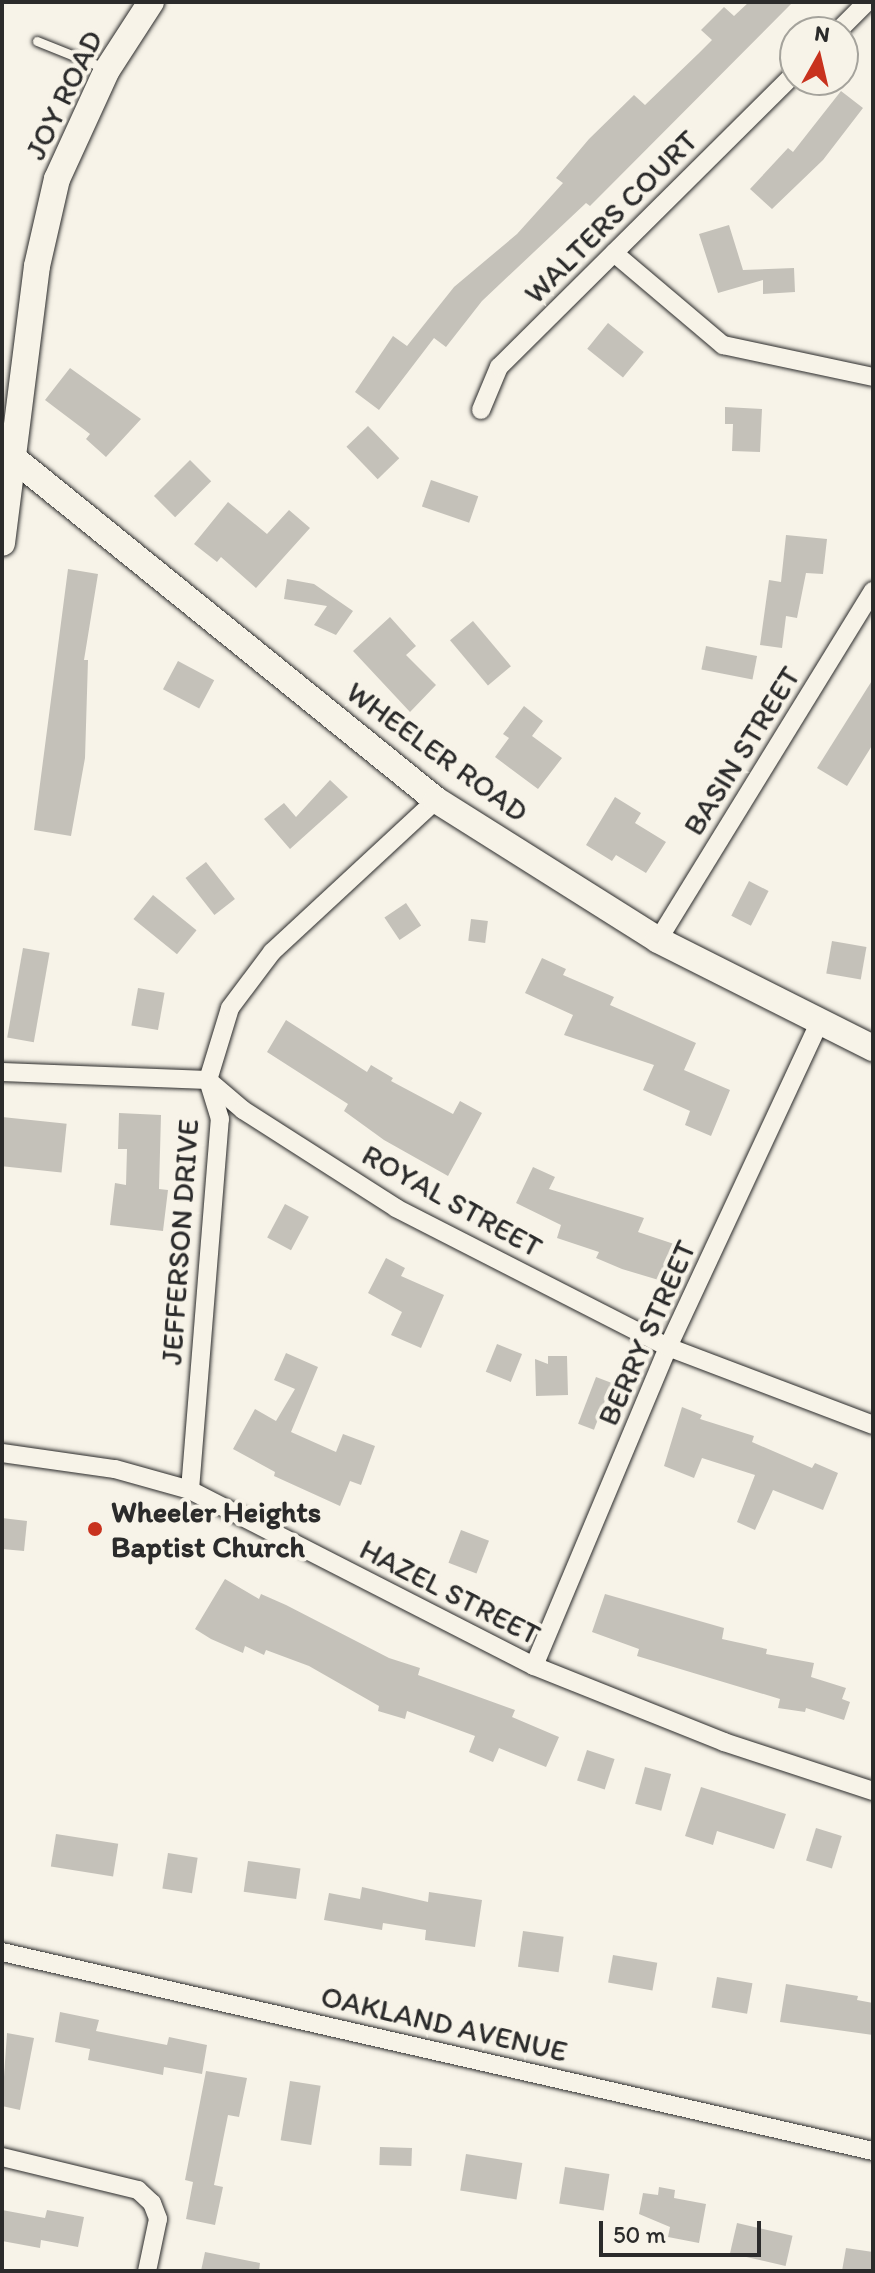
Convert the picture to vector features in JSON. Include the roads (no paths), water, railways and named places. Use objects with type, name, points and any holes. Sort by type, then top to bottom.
[{"type":"street","name":"JOY ROAD","points":[[3,535],[9,454],[44,237],[57,179],[107,70],[151,2]]},
{"type":"street","name":"WALTERS COURT","points":[[481,410],[499,367],[779,89]]},
{"type":"street","points":[[614,253],[723,345],[873,377]]},
{"type":"street","name":"WHEELER ROAD","points":[[9,454],[436,800],[658,940],[818,1025],[873,1048]]},
{"type":"street","name":"BASIN STREET","points":[[658,940],[873,591]]},
{"type":"street","name":"JEFFERSON DRIVE","points":[[190,1490],[220,1119],[208,1080],[230,1008],[272,952],[436,800]]},
{"type":"street","name":"BERRY STREET","points":[[534,1666],[668,1347],[818,1025]]},
{"type":"street","points":[[2,1072],[208,1080]]},
{"type":"street","name":"ROYAL STREET","points":[[208,1080],[243,1110],[396,1208],[668,1347],[873,1425]]},
{"type":"street","name":"HAZEL STREET","points":[[2,1453],[115,1469],[190,1490],[534,1666],[724,1742],[873,1791]]},
{"type":"street","name":"OAKLAND AVENUE","points":[[2,1952],[873,2151]]},
{"type":"street","points":[[2,2157],[138,2190],[152,2203],[158,2219],[147,2271]]},
{"type":"lane","points":[[37,41],[107,70]]},
{"type":"place","name":"Wheeler Heights Baptist Church","points":[[95,1529]]}]
